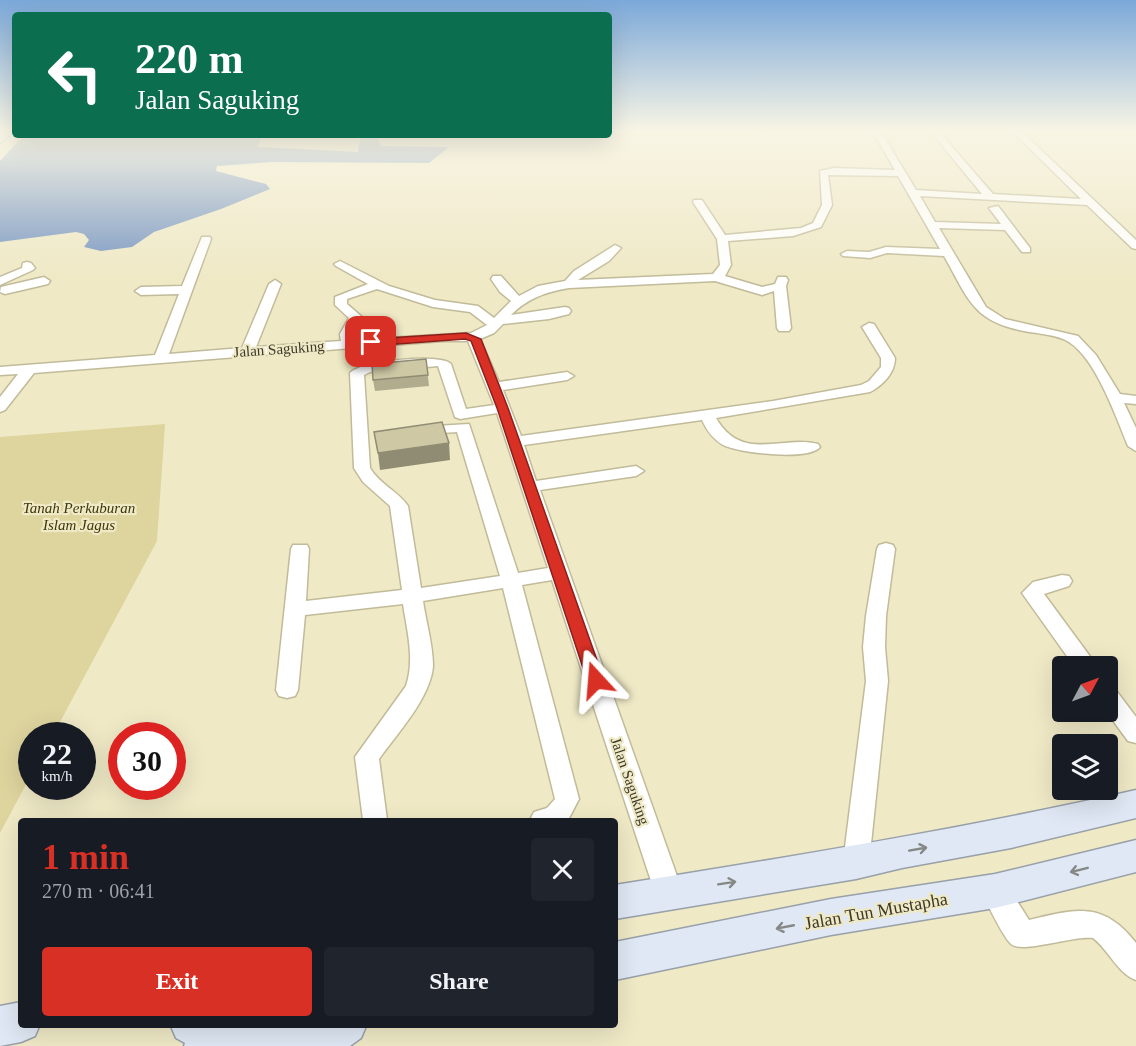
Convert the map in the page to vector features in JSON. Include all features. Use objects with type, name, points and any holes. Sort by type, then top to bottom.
[{"type":"main road","points":[[618,902],[856,863],[1136,804]]},
{"type":"main road","name":"Jalan Tun Mustapha","points":[[618,960],[831,917],[995,891],[1136,856]]},
{"type":"main road","points":[[0,1026],[18,1023]]},
{"type":"main road","points":[[209,1037],[271,1028]]},
{"type":"main road","points":[[313,1046],[341,1028]]},
{"type":"street","points":[[722,239],[745,235],[782,236],[817,225],[827,205],[824,181]]},
{"type":"street","points":[[905,181],[985,313],[1011,324],[1050,332],[1073,340],[1083,347],[1115,398],[1136,446]]},
{"type":"street","points":[[977,181],[989,195]]},
{"type":"street","points":[[1068,181],[1136,246]]},
{"type":"street","points":[[912,193],[989,195],[1090,202]]},
{"type":"street","points":[[698,202],[722,239],[726,267],[724,272],[716,277]]},
{"type":"street","points":[[994,208],[1026,250]]},
{"type":"street","points":[[931,225],[1007,227]]},
{"type":"street","points":[[161,358],[206,239]]},
{"type":"street","points":[[569,284],[576,275],[604,259],[615,248]]},
{"type":"street","points":[[847,254],[870,255],[886,250],[948,253]]},
{"type":"street","points":[[340,264],[365,280],[385,289],[433,303],[474,309],[497,322],[565,310]]},
{"type":"street","points":[[1,289],[26,270],[27,265]]},
{"type":"street","points":[[473,337],[497,322],[518,301],[533,292],[569,284],[716,277],[762,291],[781,283],[784,328]]},
{"type":"street","points":[[497,279],[504,289],[518,301]]},
{"type":"street","points":[[1,289],[44,281]]},
{"type":"street","points":[[248,351],[275,284]]},
{"type":"street","points":[[348,344],[347,334],[356,317],[341,305],[341,297],[378,285]]},
{"type":"street","points":[[141,291],[188,290]]},
{"type":"street","points":[[513,442],[857,392],[874,384],[888,368],[888,358],[869,327]]},
{"type":"street","name":"Jalan Saguking","points":[[0,371],[442,337],[473,337],[503,408],[669,893]]},
{"type":"street","points":[[375,818],[367,757],[416,689],[422,663],[399,506],[391,496],[364,475],[362,468],[367,438],[357,373],[359,370],[440,362],[444,364],[511,580],[567,799],[563,810],[553,818]]},
{"type":"street","points":[[0,407],[30,368]]},
{"type":"street","points":[[494,387],[567,376]]},
{"type":"street","points":[[1115,398],[1136,400]]},
{"type":"street","points":[[407,434],[503,408]]},
{"type":"street","points":[[706,415],[720,435],[735,443],[752,448],[771,449],[812,447]]},
{"type":"street","points":[[529,487],[636,471]]},
{"type":"street","points":[[287,690],[300,549]]},
{"type":"street","points":[[856,863],[877,681],[874,647],[876,616],[886,549]]},
{"type":"street","points":[[295,609],[411,596],[559,573]]},
{"type":"street","points":[[1062,581],[1040,587],[1032,592],[1079,656]]},
{"type":"street","points":[[1118,710],[1136,734]]},
{"type":"street","points":[[995,891],[1022,935],[1080,924],[1096,924],[1114,939],[1136,966]]},
{"type":"green space","name":"Tanah Perkuburan Islam Jagus","points":[[165,424],[157,541],[60,722],[18,722],[18,799],[0,833],[0,437]]},
{"type":"water","points":[[0,181],[254,181],[266,184],[270,189],[154,232],[132,247],[101,251],[84,247],[89,240],[84,234],[76,232],[0,242]]},
{"type":"building","points":[[426,359],[428,375],[373,380],[372,364]]},
{"type":"building","points":[[442,422],[449,443],[378,453],[374,432]]},
{"type":"route","points":[[371,342],[466,336],[476,339],[503,408],[596,680]]}]
